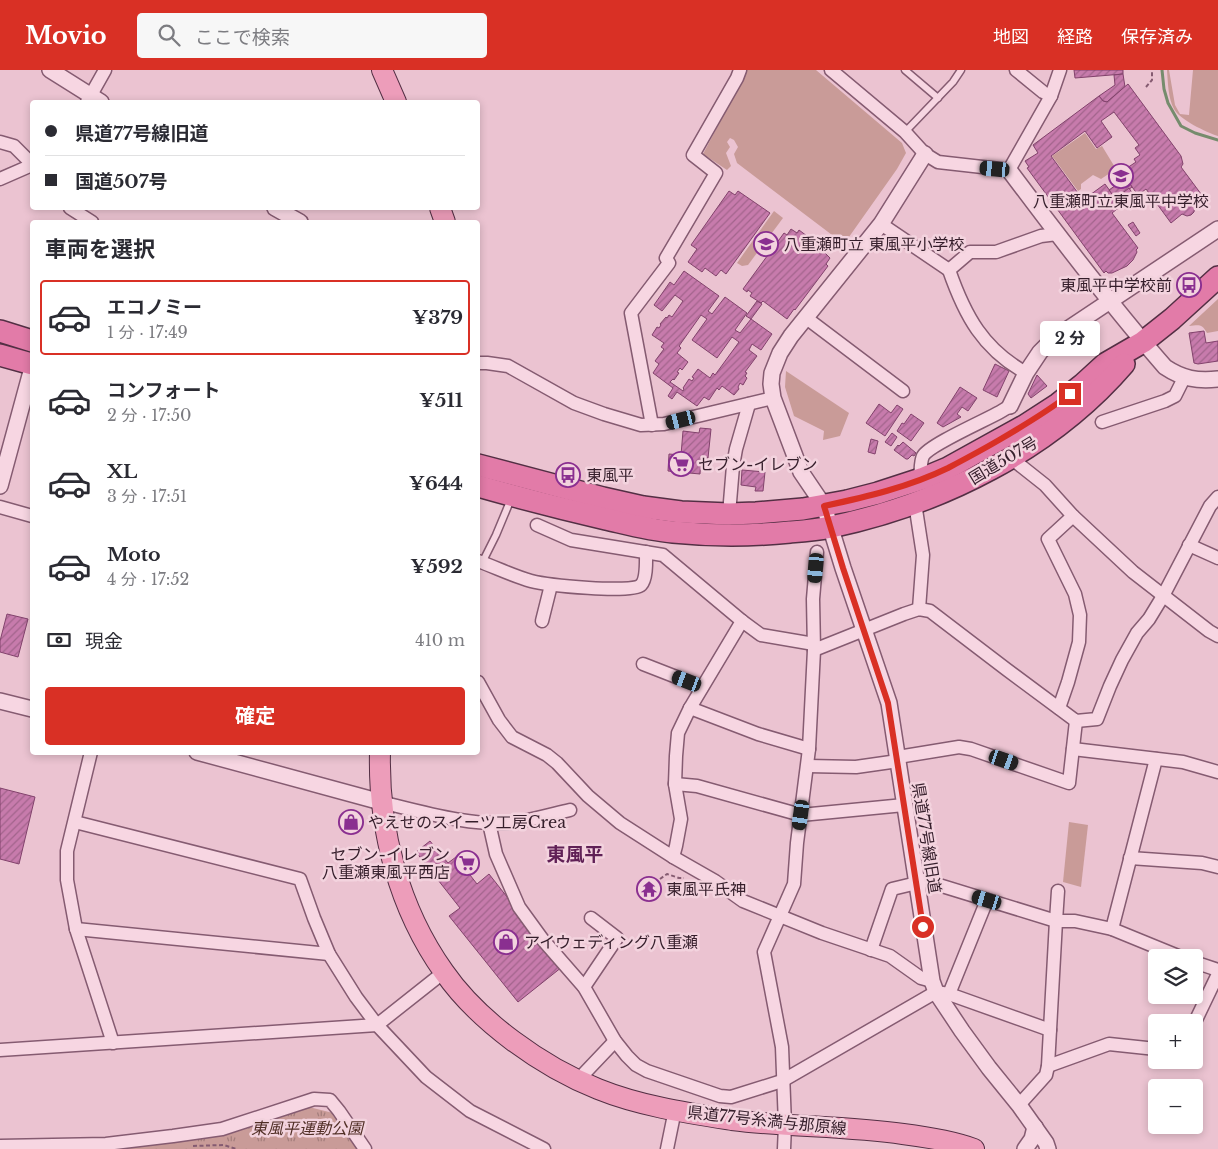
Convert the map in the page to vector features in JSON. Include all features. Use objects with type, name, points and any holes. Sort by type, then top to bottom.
[{"type":"highway","name":"国道507号","points":[[480,466],[603,498],[643,507],[681,512],[729,514],[782,511],[824,506],[878,493],[948,468],[1024,426],[1058,404],[1105,364],[1143,342],[1218,278]]},
{"type":"highway","points":[[0,330],[30,340]]},
{"type":"highway","name":"国道507号","points":[[480,487],[566,511],[671,532],[730,536],[831,527],[915,503],[960,485],[1011,458],[1060,424],[1087,402],[1143,342]]},
{"type":"highway","points":[[0,355],[30,363]]},
{"type":"main road","points":[[382,70],[395,100]]},
{"type":"main road","name":"県道77号糸満与那原線","points":[[380,755],[379,776],[386,835],[395,870],[408,907],[423,939],[444,972],[483,1016],[531,1054],[578,1080],[615,1095],[675,1110],[734,1120],[923,1136],[974,1149]]},
{"type":"street","points":[[50,70],[93,100],[105,70]]},
{"type":"street","points":[[652,425],[631,313],[669,263],[666,258],[716,173],[693,155],[740,70]]},
{"type":"street","points":[[831,70],[906,132],[925,154],[938,162],[1009,170],[1110,301],[1165,367],[1174,374],[1184,378],[1198,380],[1218,379]]},
{"type":"street","points":[[1016,70],[1043,92],[1052,96]]},
{"type":"street","points":[[1009,170],[1052,96],[1060,70]]},
{"type":"street","points":[[0,142],[14,146],[30,162]]},
{"type":"street","name":"県道77号線旧道","points":[[925,154],[881,224],[791,336],[774,366],[771,384],[773,398],[801,472],[824,506],[888,703],[916,881],[939,989],[962,1031],[1019,1105],[1046,1143],[1048,1149]]},
{"type":"street","points":[[0,179],[30,165]]},
{"type":"street","points":[[73,210],[89,220]]},
{"type":"street","points":[[280,214],[295,220]]},
{"type":"street","points":[[881,224],[950,270],[957,292],[971,320],[990,346],[1003,358],[1026,373]]},
{"type":"street","points":[[920,479],[923,456],[933,447],[1010,406],[1026,373],[1040,352],[1054,339],[1218,229]]},
{"type":"street","points":[[950,270],[970,252],[996,252],[1041,236],[1057,234]]},
{"type":"street","points":[[806,317],[903,391]]},
{"type":"street","points":[[480,363],[508,366],[574,403],[641,425],[664,424],[773,398]]},
{"type":"street","points":[[0,486],[30,375]]},
{"type":"street","points":[[1102,422],[1175,396],[1184,378]]},
{"type":"street","points":[[729,514],[736,449],[749,404]]},
{"type":"street","points":[[1011,458],[1045,485],[1073,516],[1134,572],[1163,596],[1218,636]]},
{"type":"street","points":[[537,525],[571,540],[663,554],[761,635],[814,647],[919,609],[930,611],[1076,721],[1097,718],[1130,644],[1163,596],[1210,506],[1218,497]]},
{"type":"street","points":[[915,503],[923,555],[919,609]]},
{"type":"street","points":[[0,507],[30,515]]},
{"type":"street","points":[[558,534],[566,511]]},
{"type":"street","points":[[1059,708],[1079,642],[1080,615],[1075,594],[1048,539],[1073,516]]},
{"type":"street","points":[[1189,545],[1218,558]]},
{"type":"street","points":[[480,562],[531,581],[602,589],[635,589],[641,585],[645,578],[646,552]]},
{"type":"street","points":[[784,1149],[782,1047],[764,952],[794,884],[797,843],[808,766],[814,647],[813,599],[817,552]]},
{"type":"street","points":[[542,621],[551,584]]},
{"type":"street","points":[[673,857],[681,819],[675,784],[678,733],[702,687],[742,621]]},
{"type":"street","points":[[643,664],[702,687]]},
{"type":"street","points":[[480,686],[499,720],[512,737],[547,755],[557,763],[588,796],[620,824],[715,881],[742,901],[822,934],[890,956],[939,989],[1050,1030]]},
{"type":"street","points":[[0,700],[30,708]]},
{"type":"street","points":[[690,708],[758,734],[809,749]]},
{"type":"street","points":[[808,766],[856,767],[959,748],[971,749],[1069,783],[1076,721]]},
{"type":"street","points":[[1073,748],[1182,762],[1218,772]]},
{"type":"street","points":[[90,755],[67,851],[67,880],[76,929],[113,1043]]},
{"type":"street","points":[[208,755],[420,812],[447,817],[489,823],[517,822],[570,810]]},
{"type":"street","points":[[1112,929],[1156,759]]},
{"type":"street","points":[[675,784],[697,786],[801,815],[904,805]]},
{"type":"street","points":[[75,822],[300,879],[329,954],[356,997],[378,1025],[426,1077],[470,1111],[544,1149]]},
{"type":"street","points":[[489,823],[496,854],[520,907],[543,940],[584,988],[615,1041],[627,1056],[636,1065],[647,1071],[720,1096],[731,1097],[782,1081],[939,989],[987,900]]},
{"type":"street","points":[[1130,858],[1202,863],[1218,867]]},
{"type":"street","points":[[871,950],[892,889],[916,881],[1056,921],[1075,921],[1112,929],[1159,949]]},
{"type":"street","points":[[1019,1105],[1046,1075],[1048,1066],[1058,891]]},
{"type":"street","points":[[584,988],[617,938],[590,918]]},
{"type":"street","points":[[76,929],[329,954]]},
{"type":"street","points":[[1199,1014],[1218,972],[1203,966]]},
{"type":"street","points":[[0,1050],[378,1025],[444,972]]},
{"type":"street","points":[[578,1080],[615,1041]]},
{"type":"street","points":[[1048,1066],[1109,1044],[1148,1048]]},
{"type":"street","points":[[0,1146],[106,1144],[222,1129],[314,1099],[330,1100],[365,1149]]},
{"type":"street","points":[[667,1149],[675,1110]]},
{"type":"street","points":[[1025,1149],[1032,1139],[1035,1127]]},
{"type":"lane","points":[[905,70],[938,98]]},
{"type":"lane","points":[[906,132],[953,82],[961,70]]},
{"type":"lane","points":[[480,560],[496,535],[513,496]]},
{"type":"path","points":[[1146,87],[1152,80],[1152,70]]},
{"type":"path","points":[[190,1146],[224,1145],[236,1149]]},
{"type":"green space","points":[[747,70],[816,70],[902,143],[906,153],[897,169],[844,244],[737,163],[734,154],[738,147],[734,140],[730,138],[727,142],[730,147],[726,153],[731,166],[727,170],[703,154]]},
{"type":"green space","points":[[1167,70],[1169,70],[1175,105],[1180,114],[1189,115],[1193,70],[1218,70],[1218,136],[1194,125],[1177,113],[1171,100]]},
{"type":"green space","points":[[1085,133],[1096,149],[1102,146],[1116,169],[1101,179],[1093,175],[1081,184],[1081,189],[1078,191],[1052,156]]},
{"type":"green space","points":[[774,211],[783,218],[748,265],[742,266],[737,263]]},
{"type":"green space","points":[[1218,299],[1218,331],[1207,333],[1201,326],[1189,326]]},
{"type":"green space","points":[[786,371],[849,413],[840,436],[823,440],[824,431],[794,416],[785,387]]},
{"type":"green space","points":[[1069,822],[1088,825],[1081,887],[1063,882]]},
{"type":"green space","name":"東風平運動公園","points":[[305,1106],[337,1114],[357,1149],[0,1149],[141,1145]]},
{"type":"building","points":[[1074,70],[1123,70],[1123,74],[1075,78]]},
{"type":"building","points":[[1123,74],[1125,87],[1107,102],[1103,101],[1099,96],[1115,85],[1114,75]]},
{"type":"building","points":[[1128,84],[1181,156],[1183,164],[1181,167],[1204,198],[1195,205],[1194,212],[1191,215],[1182,214],[1171,223],[1146,189],[1138,195],[1121,172],[1136,162],[1134,159],[1140,155],[1135,148],[1139,145],[1114,112],[1101,121],[1112,137],[1097,148],[1085,131],[1051,156],[1083,200],[1105,184],[1121,206],[1112,213],[1138,248],[1137,252],[1127,266],[1112,273],[1106,271],[1104,273],[1027,168],[1029,167],[1025,161],[1038,153],[1033,145],[1099,96],[1103,101],[1107,102]]},
{"type":"building","points":[[1126,178],[1132,187],[1116,199],[1109,190]]},
{"type":"building","points":[[1129,188],[1136,199],[1127,206],[1119,196]]},
{"type":"building","points":[[729,191],[735,195],[738,191],[770,213],[726,274],[721,270],[716,276],[705,268],[702,272],[688,262],[697,249],[691,245]]},
{"type":"building","points":[[1133,222],[1140,233],[1136,236],[1128,225]]},
{"type":"building","points":[[791,229],[797,233],[799,230],[827,251],[825,253],[830,258],[826,264],[828,266],[787,319],[763,301],[761,303],[750,296],[752,293],[748,290],[747,292],[743,289],[784,233],[787,235]]},
{"type":"building","points":[[684,271],[719,296],[708,311],[712,314],[725,297],[747,313],[735,330],[740,333],[751,319],[772,334],[761,350],[752,344],[749,350],[757,356],[745,372],[747,373],[745,376],[747,378],[743,385],[740,383],[739,389],[734,395],[722,386],[719,390],[717,388],[709,400],[704,397],[697,406],[677,392],[672,399],[668,396],[673,388],[653,373],[659,364],[655,361],[664,349],[661,347],[664,343],[652,335],[666,317],[669,315],[672,317],[683,301],[675,295],[662,311],[654,305],[670,282],[674,285]],"holes":[[[701,315],[707,319],[692,340],[717,358],[732,337],[739,342],[715,375],[713,373],[710,378],[698,369],[692,377],[694,378],[692,381],[689,379],[683,391],[670,382],[674,380],[680,368],[682,370],[688,362],[677,353],[681,348],[679,346]]]},
{"type":"building","points":[[757,301],[762,304],[751,319],[746,316]]},
{"type":"building","points":[[1204,331],[1206,343],[1218,341],[1218,361],[1198,364],[1194,363],[1189,333]]},
{"type":"building","points":[[995,364],[1009,371],[997,397],[983,390]]},
{"type":"building","points":[[1037,375],[1047,386],[1031,398],[1028,394]]},
{"type":"building","points":[[960,387],[977,398],[968,411],[962,407],[957,414],[961,417],[943,427],[937,423]]},
{"type":"building","points":[[879,404],[891,413],[897,405],[903,409],[885,436],[866,423]]},
{"type":"building","points":[[911,414],[924,423],[911,441],[897,431]]},
{"type":"building","points":[[700,428],[711,429],[708,458],[701,458],[700,474],[668,471],[669,454],[681,455],[683,431],[699,433]]},
{"type":"building","points":[[892,433],[897,437],[891,446],[885,442]]},
{"type":"building","points":[[871,439],[878,441],[875,454],[868,452]]},
{"type":"building","points":[[903,442],[916,453],[914,456],[912,455],[906,459],[894,450]]},
{"type":"building","points":[[742,470],[765,472],[763,491],[755,491],[756,487],[741,485]]},
{"type":"building","points":[[7,614],[28,619],[18,657],[0,652],[0,641]]},
{"type":"building","points":[[0,788],[35,797],[19,864],[0,859]]},
{"type":"building","name":"アイウェディング八重瀬","points":[[430,841],[448,863],[456,857],[477,884],[489,874],[562,967],[518,1002],[449,916],[460,908],[416,852]]},
{"type":"building","name":"東風平氏神","points":[[645,880],[654,880],[653,893],[644,892],[645,886],[638,886],[639,882],[645,883]]},
{"type":"waterway","points":[[1162,70],[1168,103],[1181,126],[1195,133],[1218,140]]},
{"type":"place","name":"八重瀬町立東風平中学校","points":[[1121,176]]},
{"type":"place","name":"八重瀬町立 東風平小学校","points":[[766,244]]},
{"type":"place","name":"東風平中学校前","points":[[1189,285]]},
{"type":"place","name":"セブン-イレブン","points":[[681,464]]},
{"type":"place","name":"東風平","points":[[568,475]]},
{"type":"place","name":"やえせのスイーツ工房Crea","points":[[351,822]]},
{"type":"place","name":"セブン-イレブン 八重瀬東風平西店","points":[[467,863]]},
{"type":"place","name":"東風平氏神","points":[[649,889]]},
{"type":"place","name":"アイウェディング八重瀬","points":[[506,942]]},
{"type":"district","name":"東風平","points":[[575,854]]},
{"type":"route","points":[[923,927],[898,757],[888,703],[824,506],[878,493],[948,468],[1024,426],[1070,394]]}]
